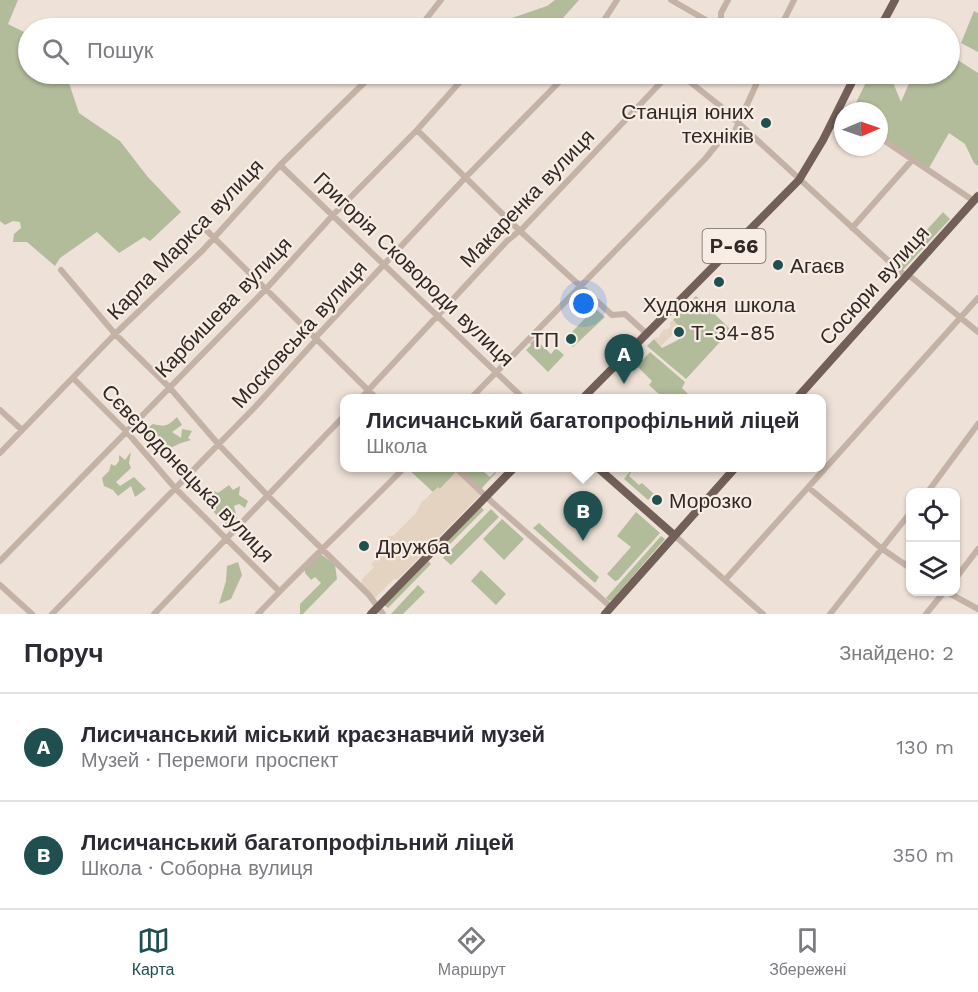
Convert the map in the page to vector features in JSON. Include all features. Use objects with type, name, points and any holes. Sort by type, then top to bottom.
[{"type":"main road","points":[[885,18],[895,0]]},
{"type":"main road","name":"Р-66","points":[[588,394],[799,180],[823,140],[851,84]]},
{"type":"main road","name":"Сосюри вулиця","points":[[801,394],[976,199]]},
{"type":"main road","points":[[377,612],[510,472]]},
{"type":"main road","points":[[603,472],[674,535]]},
{"type":"main road","points":[[605,614],[731,472]]},
{"type":"street","points":[[427,18],[441,0]]},
{"type":"street","points":[[606,18],[617,0]]},
{"type":"street","points":[[671,0],[702,18]]},
{"type":"street","points":[[721,18],[728,0]]},
{"type":"street","points":[[784,18],[792,1]]},
{"type":"street","name":"Карла Маркса вулиця","points":[[0,453],[115,334],[214,238],[280,165],[363,84]]},
{"type":"street","name":"Карбишева вулиця","points":[[0,561],[266,289],[458,84]]},
{"type":"street","name":"Московська вулиця","points":[[52,614],[219,445],[279,382],[316,337],[465,178],[557,84]]},
{"type":"street","name":"Макаренка вулиця","points":[[365,394],[507,241],[520,231],[660,84]]},
{"type":"street","points":[[692,84],[906,276],[978,332]]},
{"type":"street","points":[[476,394],[699,165],[711,149],[734,133],[756,84]]},
{"type":"street","points":[[417,130],[520,231],[612,315],[625,314],[647,334]]},
{"type":"street","points":[[888,143],[976,199]]},
{"type":"street","points":[[852,228],[912,159]]},
{"type":"street","name":"Григорія Сковороди вулиця","points":[[280,165],[518,394]]},
{"type":"street","points":[[200,224],[371,394]]},
{"type":"street","points":[[61,270],[115,334],[170,388],[219,445],[371,598],[377,612]]},
{"type":"street","points":[[826,469],[978,298]]},
{"type":"street","name":"Сєвєродонецька вулиця","points":[[74,379],[126,431],[176,488],[279,591]]},
{"type":"street","points":[[0,410],[22,430]]},
{"type":"street","points":[[154,614],[340,421]]},
{"type":"street","points":[[930,488],[978,424]]},
{"type":"street","points":[[258,614],[321,548],[400,472]]},
{"type":"street","points":[[460,472],[611,606]]},
{"type":"street","points":[[725,580],[823,472]]},
{"type":"street","points":[[809,488],[881,548],[906,565]]},
{"type":"street","points":[[830,614],[906,518]]},
{"type":"street","points":[[674,535],[763,614]]},
{"type":"street","points":[[960,573],[978,549]]},
{"type":"street","points":[[0,585],[32,614]]},
{"type":"street","points":[[926,614],[941,596]]},
{"type":"street","points":[[954,596],[978,609]]},
{"type":"green space","points":[[0,0],[18,0],[8,24],[18,29],[18,84],[69,84],[79,113],[120,141],[147,176],[181,212],[150,241],[144,237],[119,253],[97,232],[60,258],[55,266],[27,242],[13,242],[14,234],[21,228],[20,222],[13,221],[5,225],[0,221]]},
{"type":"green space","points":[[555,0],[579,0],[563,18],[512,18],[547,6]]},
{"type":"green space","points":[[974,11],[978,13],[978,52],[961,43]]},
{"type":"green space","points":[[960,61],[978,73],[978,166],[974,163],[965,144],[949,133],[929,168],[888,140],[888,102],[856,102],[865,84],[894,85],[901,102],[909,84],[960,84]]},
{"type":"green space","points":[[943,212],[950,219],[903,270],[896,264]]},
{"type":"green space","points":[[696,296],[731,330],[686,379],[647,346],[654,339],[662,348],[678,340],[682,331],[673,320]]},
{"type":"green space","points":[[595,308],[605,317],[573,347],[570,345],[576,338],[571,333]]},
{"type":"green space","points":[[535,339],[551,354],[556,348],[564,355],[548,372],[526,350]]},
{"type":"green space","points":[[650,352],[685,382],[682,388],[688,394],[659,394],[649,385],[652,381],[637,366]]},
{"type":"green space","points":[[177,417],[182,425],[172,432],[181,438],[182,429],[192,431],[188,438],[191,440],[164,451],[165,441],[157,435],[150,443],[144,437],[146,429],[153,424],[166,425]]},
{"type":"green space","points":[[131,452],[129,463],[131,468],[116,482],[120,486],[134,477],[146,489],[135,497],[131,486],[118,496],[113,490],[104,486],[102,478],[109,471],[111,464],[115,466],[119,461],[119,455],[125,460]]},
{"type":"green space","points":[[411,472],[456,472],[440,489],[433,492]]},
{"type":"green space","points":[[462,472],[484,472],[490,477],[495,472],[481,489]]},
{"type":"green space","points":[[631,472],[629,476],[639,485],[642,483],[654,494],[648,500],[624,479]]},
{"type":"green space","points":[[229,485],[233,490],[240,486],[239,495],[248,501],[245,508],[239,504],[234,506],[237,518],[227,527],[212,510],[213,507],[208,503],[212,501],[206,494],[200,497],[194,491],[195,488],[218,493]]},
{"type":"green space","points":[[481,507],[484,510],[442,552],[439,550]]},
{"type":"green space","points":[[491,509],[499,517],[451,565],[443,558]]},
{"type":"green space","points":[[636,512],[660,533],[615,581],[607,574],[631,547],[617,536]]},
{"type":"green space","points":[[502,519],[524,539],[504,560],[483,539]]},
{"type":"green space","points":[[539,523],[599,577],[595,583],[533,528]]},
{"type":"green space","points":[[661,536],[665,539],[609,601],[606,598]]},
{"type":"green space","points":[[321,554],[335,565],[337,579],[303,614],[300,614],[300,604],[321,583],[315,577],[311,580],[305,573],[305,569]]},
{"type":"green space","points":[[428,561],[431,564],[388,608],[384,605]]},
{"type":"green space","points":[[238,562],[242,575],[231,599],[219,604],[226,581],[227,566]]},
{"type":"green space","points":[[481,570],[506,594],[496,605],[471,581]]},
{"type":"green space","points":[[418,585],[425,592],[403,614],[391,614]]},
{"type":"shaded area","points":[[673,320],[680,327],[661,346],[654,339],[658,338],[664,329],[671,326],[669,324]]},
{"type":"shaded area","points":[[456,472],[481,494],[398,579],[394,579],[375,598],[361,584],[362,579],[374,567],[371,564],[391,545],[387,537],[394,535],[415,514],[421,503],[438,487],[440,489]]},
{"type":"place","name":"Станція юних техніків","points":[[766,123]]},
{"type":"place","name":"Агаєв","points":[[778,265]]},
{"type":"place","name":"Художня школа","points":[[719,282]]},
{"type":"place","name":"Т-34-85","points":[[679,332]]},
{"type":"place","name":"ТП","points":[[571,339]]},
{"type":"place","name":"Лисичанський міський краєзнавчий музей","points":[[624,384]]},
{"type":"place","name":"Морозко","points":[[657,500]]},
{"type":"place","name":"Лисичанський багатопрофільний ліцей","points":[[583,541]]},
{"type":"place","name":"Дружба","points":[[364,546]]}]
